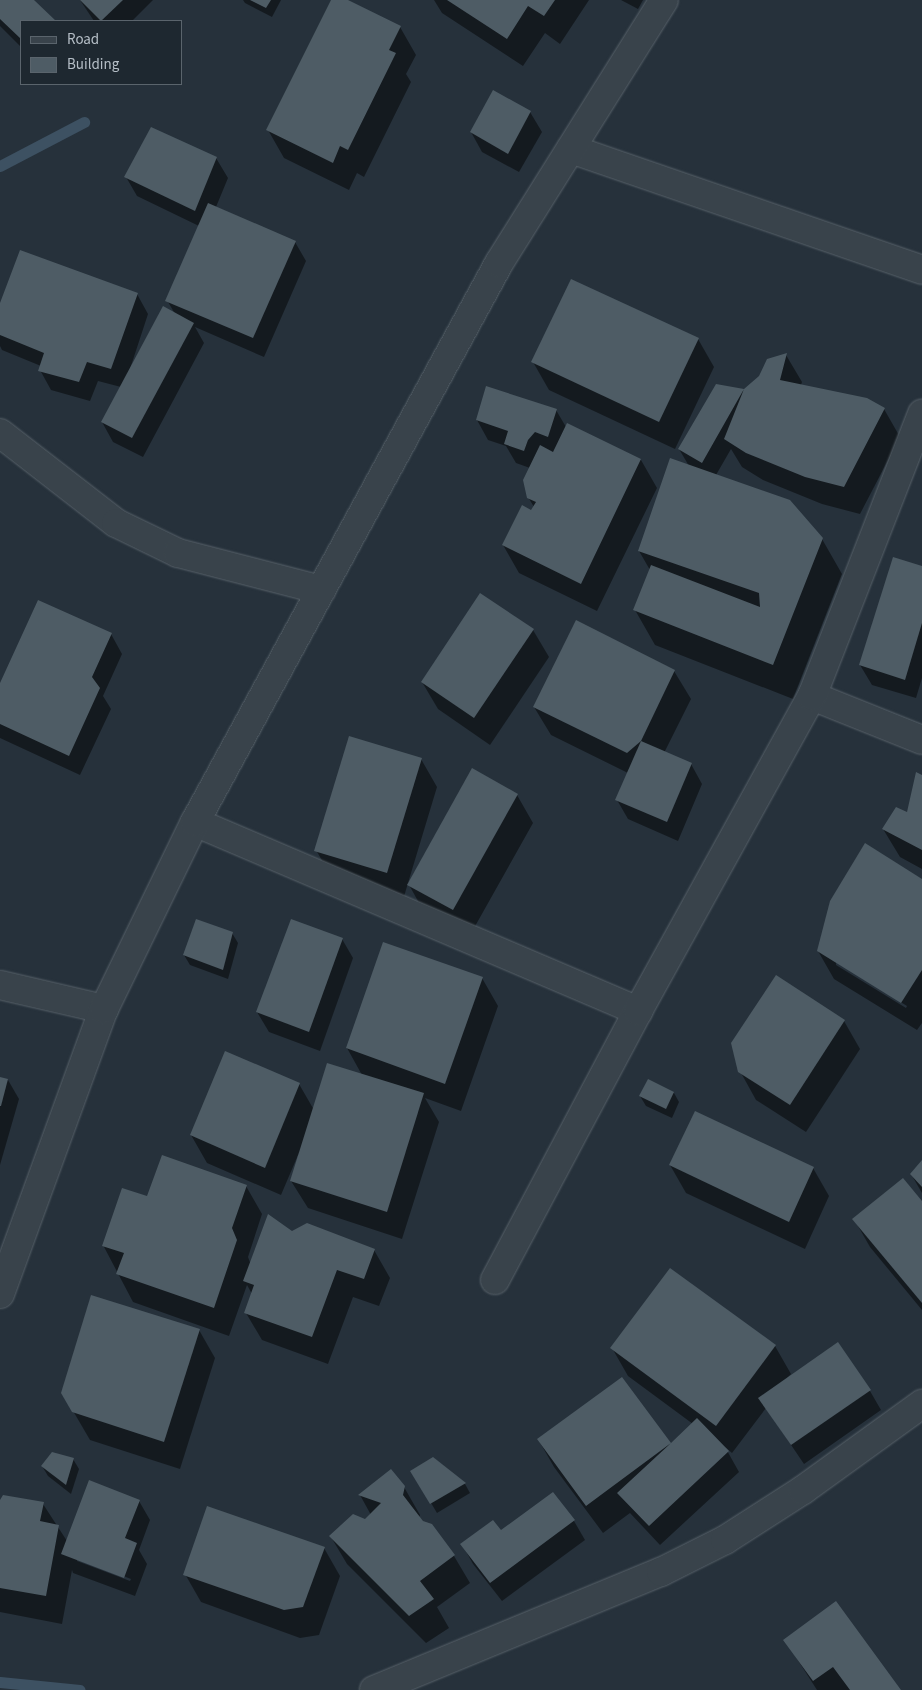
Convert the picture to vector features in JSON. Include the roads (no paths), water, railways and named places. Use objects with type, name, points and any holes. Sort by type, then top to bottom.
[{"type":"street","points":[[0,1294],[104,1009],[195,822],[499,263],[664,0]]},
{"type":"street","points":[[571,149],[922,270]]},
{"type":"street","points":[[495,1280],[638,1012],[812,696],[922,414]]},
{"type":"street","points":[[0,432],[116,523],[178,553],[321,590]]},
{"type":"street","points":[[812,696],[922,740]]},
{"type":"street","points":[[195,822],[638,1012]]},
{"type":"street","points":[[0,985],[104,1009]]},
{"type":"street","points":[[374,1690],[660,1572],[725,1540],[803,1490],[922,1404]]},
{"type":"waterway","points":[[0,166],[84,122]]},
{"type":"waterway","points":[[0,1682],[80,1690]]}]
